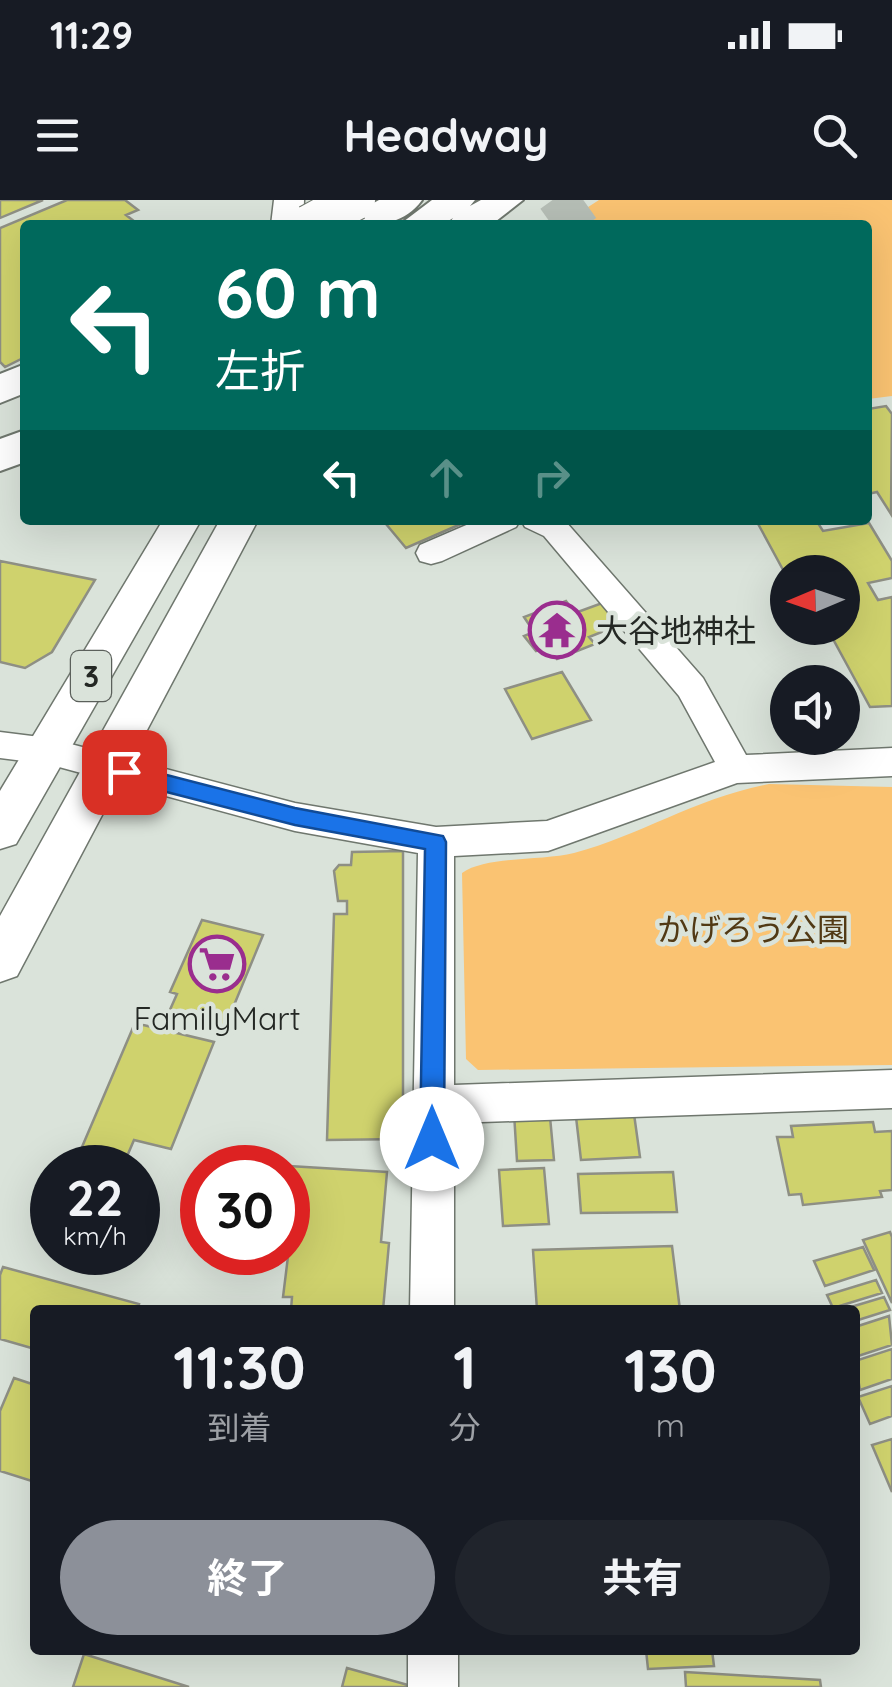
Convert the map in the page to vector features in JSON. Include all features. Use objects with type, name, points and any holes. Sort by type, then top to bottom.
[{"type":"highway","points":[[425,220],[457,200]]},
{"type":"highway","points":[[474,220],[505,200]]},
{"type":"highway","points":[[332,220],[374,211]]},
{"type":"main road","name":"3","points":[[0,831],[179,525]]},
{"type":"main road","name":"3","points":[[0,961],[236,525]]},
{"type":"street","points":[[430,554],[495,525]]},
{"type":"street","points":[[547,525],[555,529],[690,687],[748,768]]},
{"type":"street","points":[[0,745],[48,750],[295,817],[436,842],[548,836],[748,768],[886,761]]},
{"type":"street","points":[[432,1305],[436,842]]},
{"type":"street","points":[[432,1105],[892,1090]]},
{"type":"street","points":[[432,1655],[432,1687]]},
{"type":"green space","points":[[599,200],[892,200],[892,396],[872,398],[872,220],[568,220]]},
{"type":"green space","name":"かげろう公園","points":[[769,784],[892,787],[892,1065],[478,1070],[466,1059],[462,873],[500,861],[574,853],[717,798]]},
{"type":"building","points":[[0,200],[43,200],[0,218]]},
{"type":"building","points":[[67,200],[125,200],[138,210],[126,215],[132,220],[20,220],[20,360],[5,367],[0,362],[0,228]]},
{"type":"building","points":[[886,406],[892,414],[891,514],[877,492],[872,493],[872,408]]},
{"type":"building","points":[[387,525],[459,525],[406,548]]},
{"type":"building","points":[[759,525],[819,525],[823,531],[870,525],[892,561],[892,578],[868,583],[878,600],[892,597],[892,706],[870,707],[860,689],[860,665],[847,665],[836,645],[860,645],[860,555],[775,555]]},
{"type":"building","points":[[0,561],[95,580],[52,652],[25,668],[0,662]]},
{"type":"building","points":[[566,601],[575,613],[605,602],[622,624],[589,637],[595,644],[557,659],[548,647],[536,651],[524,636],[534,632],[524,617]]},
{"type":"building","points":[[562,672],[591,720],[532,739],[505,689]]},
{"type":"building","points":[[403,851],[403,1139],[327,1140],[334,914],[347,914],[347,901],[338,901],[334,871],[339,865],[351,865],[352,852]]},
{"type":"building","name":"FamilyMart","points":[[202,920],[263,935],[225,1027],[169,1012],[177,994],[170,992]]},
{"type":"building","points":[[135,1023],[214,1042],[171,1149],[134,1140],[132,1145],[83,1145]]},
{"type":"building","points":[[514,1113],[550,1117],[554,1160],[517,1161]]},
{"type":"building","points":[[634,1114],[640,1157],[581,1160],[576,1117]]},
{"type":"building","points":[[873,1122],[875,1132],[892,1131],[892,1190],[880,1191],[882,1197],[803,1205],[801,1194],[789,1195],[777,1137],[793,1137],[791,1126]]},
{"type":"building","points":[[310,1167],[387,1172],[381,1242],[389,1243],[383,1305],[291,1305],[292,1297],[283,1297],[286,1275],[310,1275]]},
{"type":"building","points":[[544,1168],[549,1224],[503,1226],[499,1170]]},
{"type":"building","points":[[673,1172],[677,1212],[581,1213],[578,1174]]},
{"type":"building","points":[[890,1232],[892,1237],[892,1303],[863,1240]]},
{"type":"building","points":[[672,1246],[679,1305],[537,1305],[533,1250]]},
{"type":"building","points":[[863,1247],[874,1270],[825,1286],[814,1261]]},
{"type":"building","points":[[3,1267],[139,1304],[30,1305],[30,1348],[0,1339]]},
{"type":"building","points":[[876,1280],[882,1293],[843,1305],[832,1305],[827,1295]]},
{"type":"building","points":[[884,1297],[890,1310],[860,1319],[858,1305]]},
{"type":"building","points":[[889,1316],[892,1345],[860,1355],[860,1325]]},
{"type":"building","points":[[892,1349],[892,1379],[860,1390],[860,1359]]},
{"type":"building","points":[[14,1378],[30,1383],[30,1480],[0,1471],[0,1411]]},
{"type":"building","points":[[892,1386],[892,1416],[870,1424],[860,1396]]},
{"type":"building","points":[[892,1439],[892,1492],[872,1445]]},
{"type":"building","points":[[84,1655],[87,1655],[189,1687],[73,1687]]},
{"type":"building","points":[[647,1655],[713,1655],[714,1666],[648,1669]]},
{"type":"building","points":[[347,1668],[415,1687],[342,1687]]},
{"type":"building","points":[[685,1672],[820,1680],[821,1687],[686,1687]]},
{"type":"tunnel","points":[[559,220],[587,200]]},
{"type":"place","name":"大谷地神社","points":[[557,630]]},
{"type":"place","name":"FamilyMart","points":[[217,964]]},
{"type":"route","points":[[124,772],[295,817],[436,842],[432,1139]]}]
